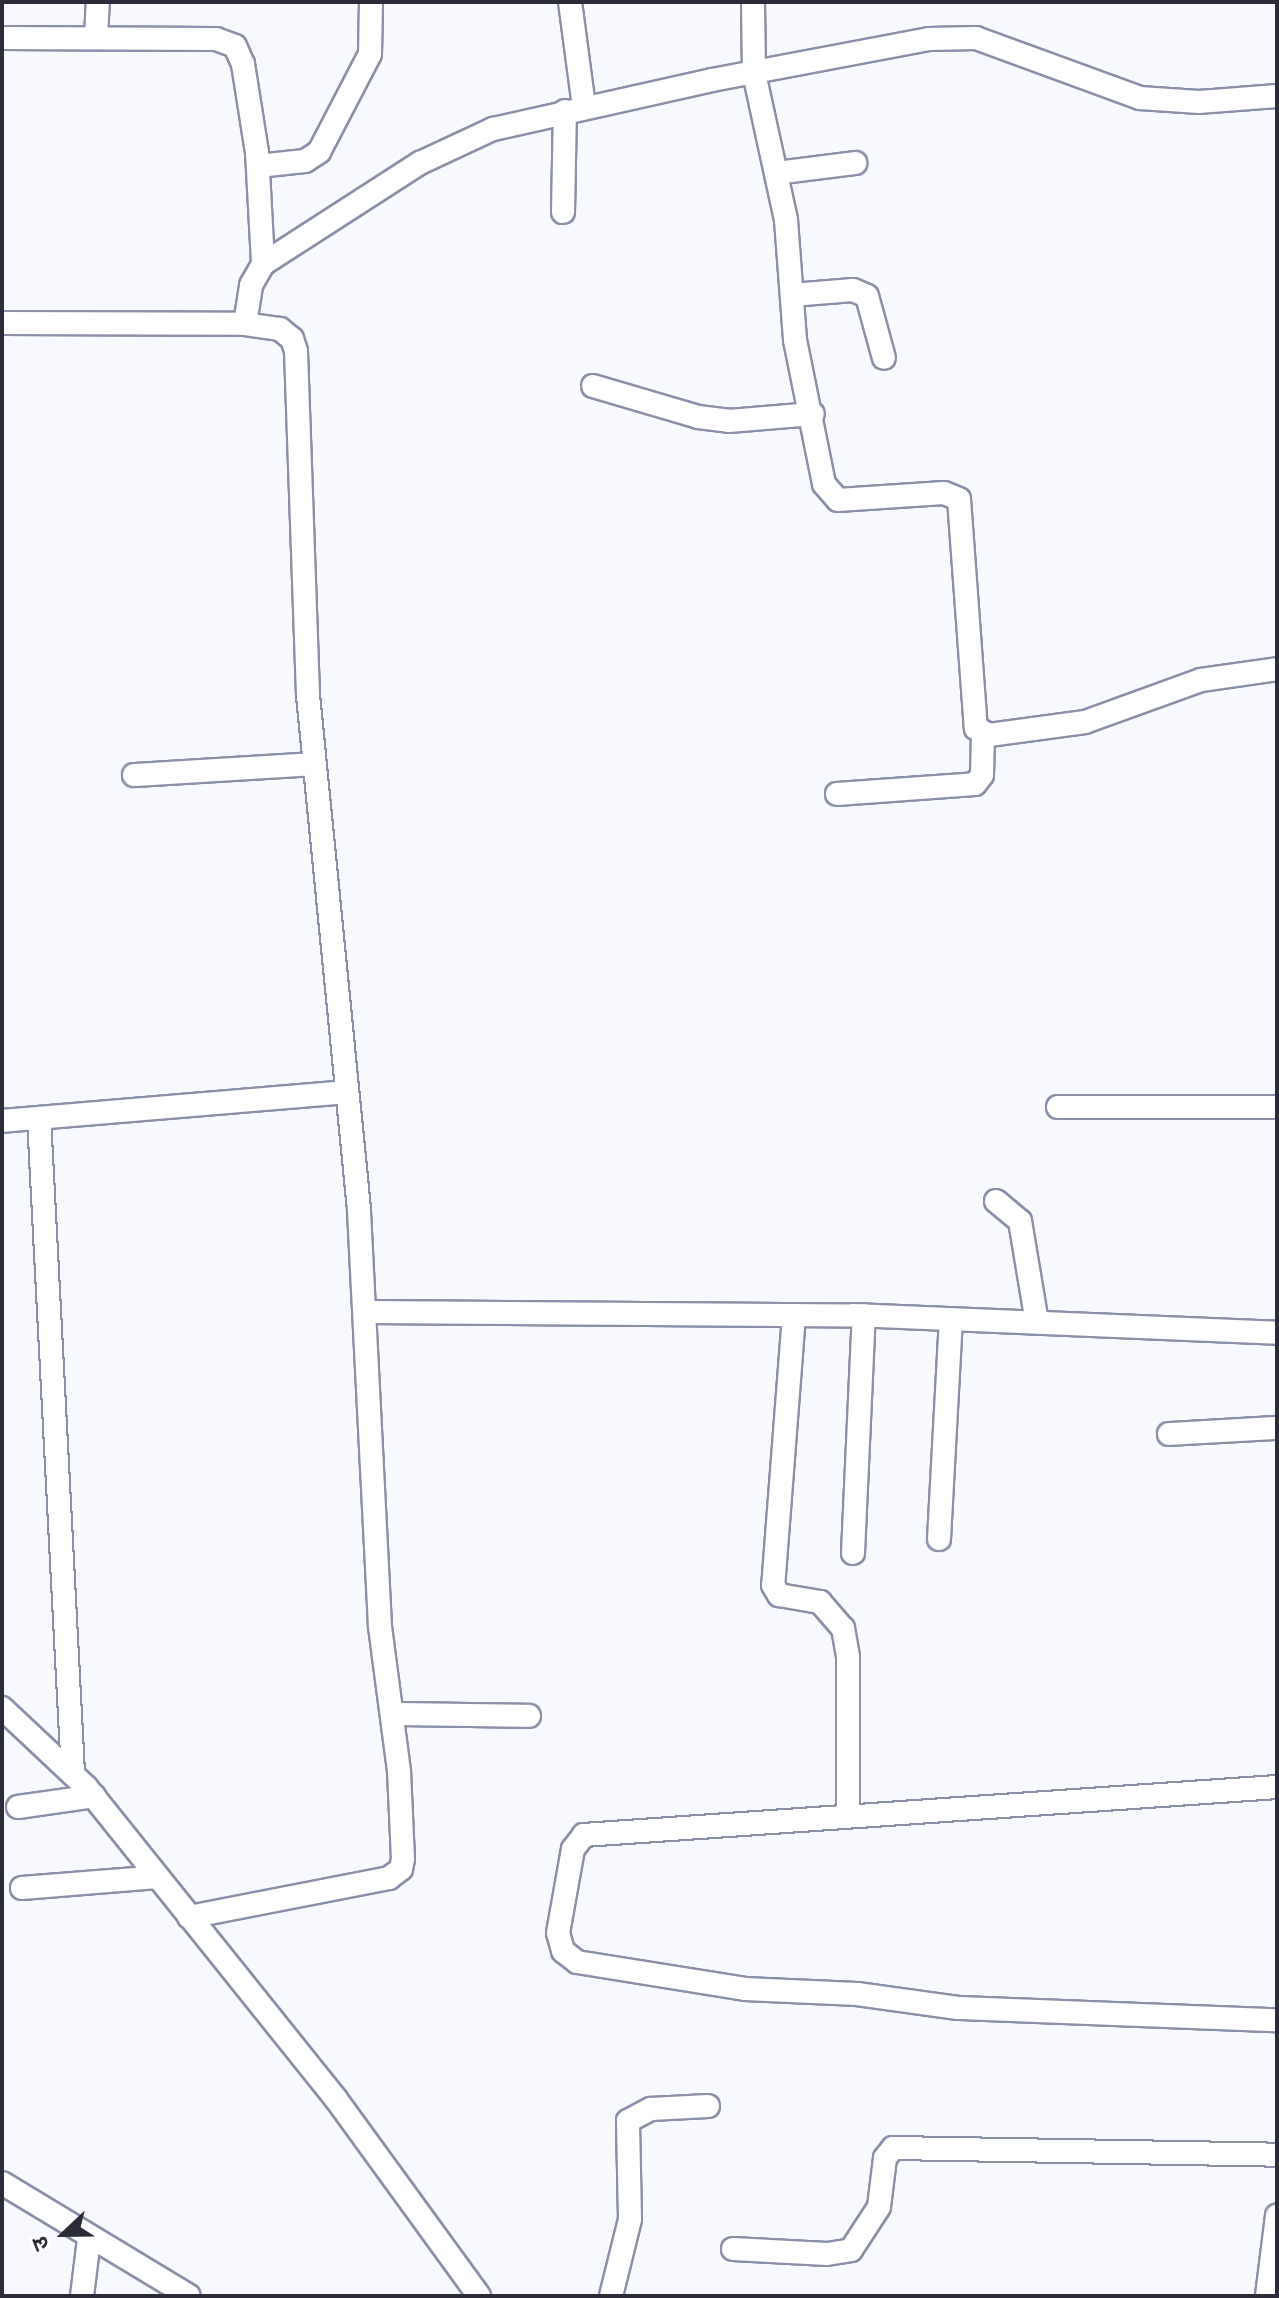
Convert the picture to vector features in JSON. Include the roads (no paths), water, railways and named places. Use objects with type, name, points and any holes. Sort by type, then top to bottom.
[{"type":"street","points":[[96,37],[98,2]]},
{"type":"street","points":[[258,166],[305,161],[319,152],[370,54],[371,2]]},
{"type":"street","points":[[563,212],[575,109],[570,2]]},
{"type":"street","points":[[753,2],[754,73],[786,220],[795,340],[813,414],[824,484],[831,498],[944,493],[962,504],[972,715],[983,735],[982,775],[975,784],[837,794]]},
{"type":"street","points":[[2,38],[216,39],[235,46],[243,64],[258,166],[263,264]]},
{"type":"street","points":[[245,324],[251,285],[263,264],[420,163],[493,129],[575,109],[929,39],[963,38],[1140,98],[1199,102],[1277,96]]},
{"type":"street","points":[[776,173],[855,163]]},
{"type":"street","points":[[792,295],[853,290],[867,296],[884,358]]},
{"type":"street","points":[[2,323],[245,324],[280,329],[292,339],[296,351],[313,764],[367,1312],[380,1626],[392,1714],[403,1847],[395,1875],[189,1917]]},
{"type":"street","points":[[593,386],[698,417],[729,421],[813,414]]},
{"type":"street","points":[[983,735],[1085,722],[1201,680],[1277,669]]},
{"type":"street","points":[[134,775],[313,764]]},
{"type":"street","points":[[2,1121],[346,1092]]},
{"type":"street","points":[[1058,1107],[1277,1107]]},
{"type":"street","points":[[39,1118],[73,1773]]},
{"type":"street","points":[[996,1201],[1020,1221],[1037,1323]]},
{"type":"street","points":[[367,1312],[864,1315],[1277,1333]]},
{"type":"street","points":[[794,1315],[773,1585],[779,1595],[820,1602],[843,1628],[848,1657],[848,1816]]},
{"type":"street","points":[[853,1553],[864,1315]]},
{"type":"street","points":[[939,1539],[951,1319]]},
{"type":"street","points":[[1169,1434],[1277,1428]]},
{"type":"street","points":[[2,1708],[94,1796],[424,2215],[479,2296]]},
{"type":"street","points":[[392,1714],[529,1716]]},
{"type":"street","points":[[1277,1787],[578,1838],[558,1933],[563,1951],[577,1962],[745,1989],[857,1994],[958,2008],[1277,2020]]},
{"type":"street","points":[[18,1807],[94,1796]]},
{"type":"street","points":[[22,1888],[158,1877]]},
{"type":"street","points":[[611,2296],[630,2219],[628,2121],[651,2109],[708,2106]]},
{"type":"street","points":[[733,2249],[827,2254],[851,2250],[879,2207],[885,2158],[893,2148],[1277,2155]]},
{"type":"street","points":[[2,2183],[89,2239],[189,2296]]},
{"type":"street","points":[[1267,2296],[1277,2216]]},
{"type":"street","points":[[82,2296],[89,2239]]}]
